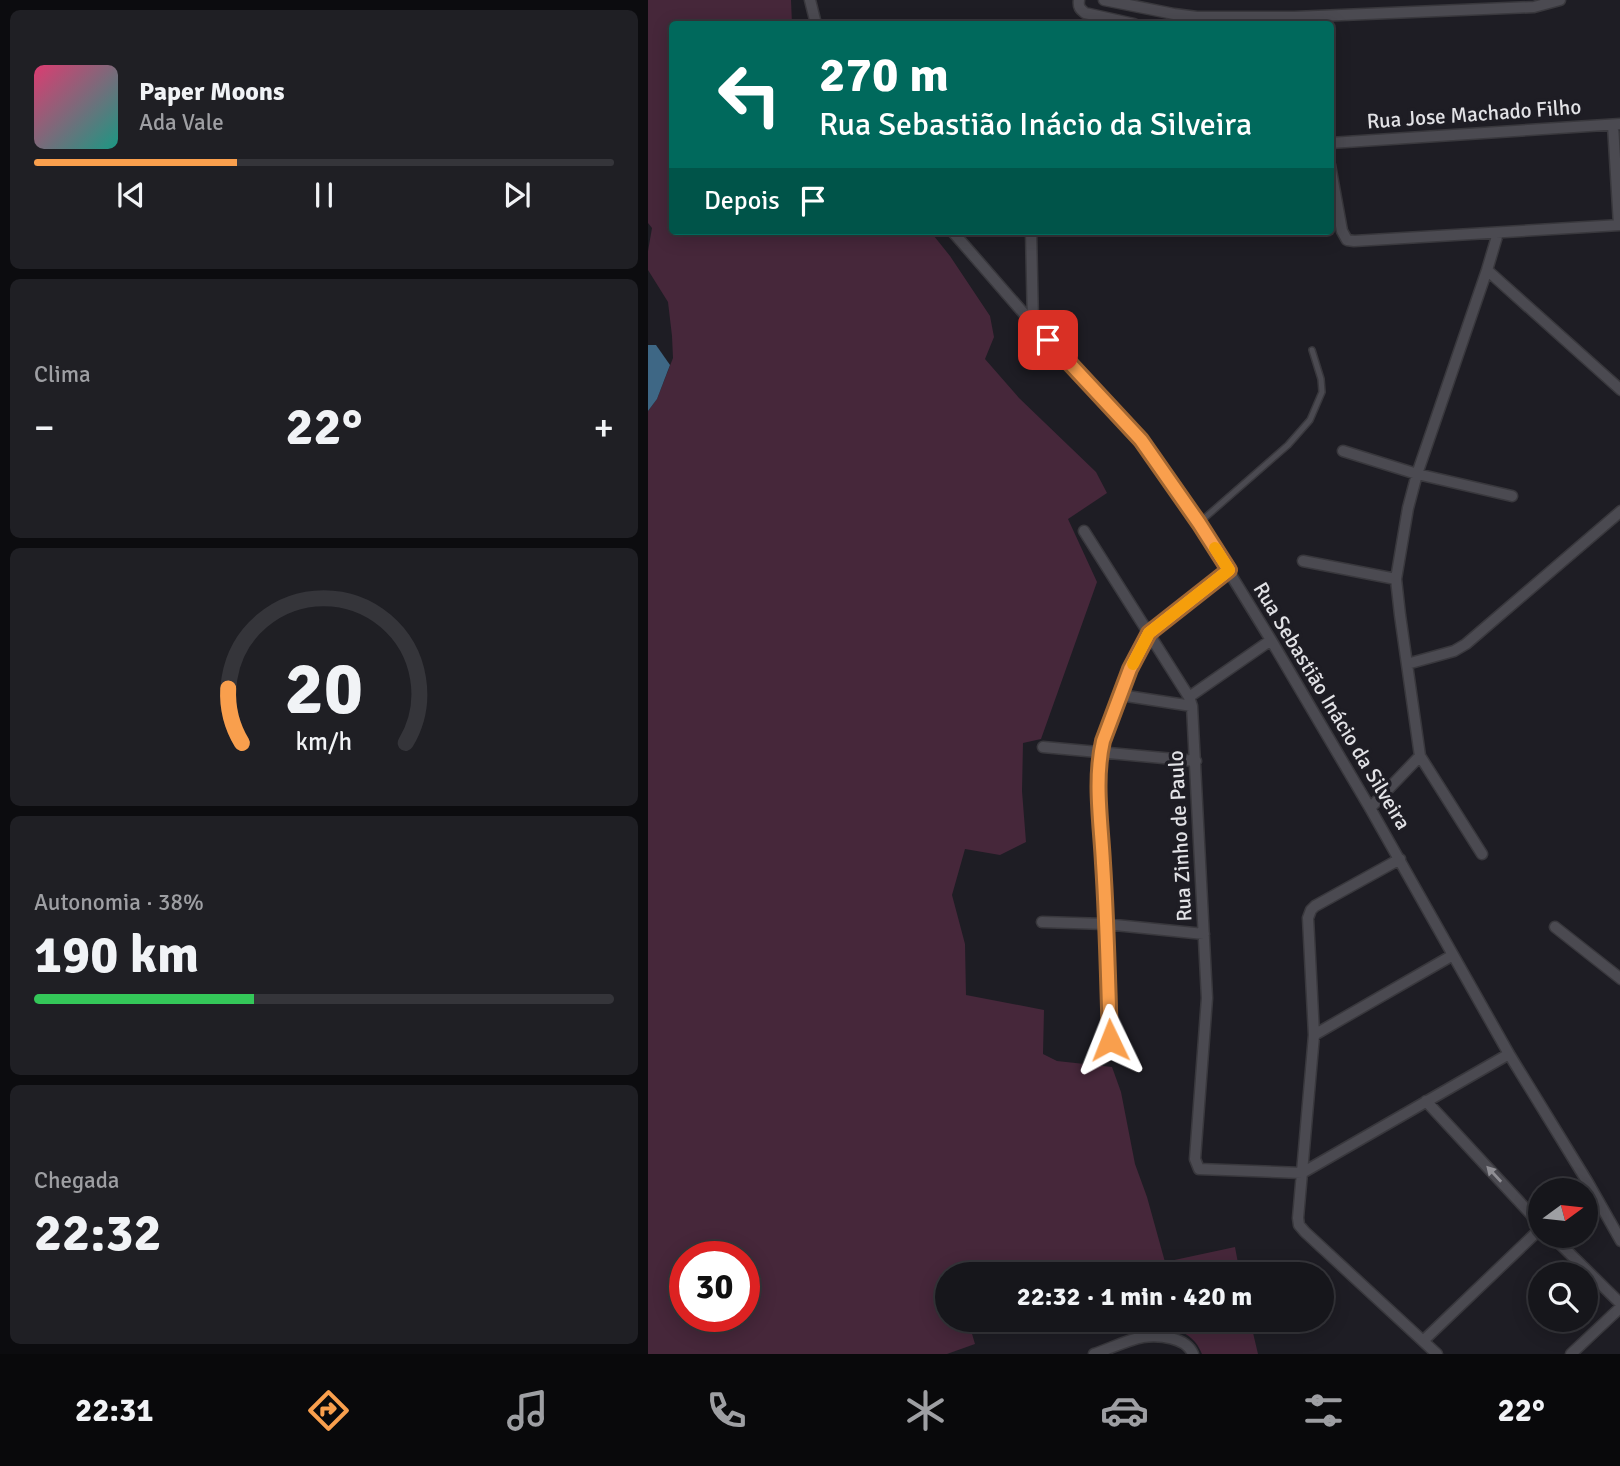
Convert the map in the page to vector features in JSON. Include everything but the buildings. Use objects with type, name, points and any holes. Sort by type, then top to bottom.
[{"type":"street","points":[[810,0],[815,21]]},
{"type":"street","points":[[1079,0],[1078,5],[1085,13],[1121,21]]},
{"type":"street","points":[[1104,0],[1197,17],[1297,21],[1534,6],[1560,0]]},
{"type":"street","points":[[1334,187],[1342,231],[1347,240],[1354,241],[1620,225],[1617,125]]},
{"type":"street","name":"Rua Jose Machado Filho","points":[[1334,142],[1617,125]]},
{"type":"street","points":[[1482,854],[1420,756],[1396,579],[1408,508],[1417,474],[1498,233]]},
{"type":"street","name":"Rua Sebastião Inácio da Silveira","points":[[955,235],[1033,324],[1141,440],[1199,523],[1272,640],[1370,807],[1579,1178]]},
{"type":"street","points":[[1031,235],[1033,324]]},
{"type":"street","points":[[1487,270],[1620,390]]},
{"type":"street","points":[[1343,451],[1417,474],[1512,496]]},
{"type":"street","points":[[1407,664],[1454,651],[1466,644],[1620,510]]},
{"type":"street","name":"Rua Zinho de Paulo","points":[[1084,531],[1191,701],[1207,998],[1195,1159],[1199,1169],[1302,1174]]},
{"type":"street","points":[[1303,561],[1396,579]]},
{"type":"street","points":[[1110,1040],[1098,783],[1100,752],[1130,669],[1149,633],[1229,570]]},
{"type":"street","points":[[1120,695],[1191,701],[1272,640]]},
{"type":"street","points":[[1043,747],[1196,761]]},
{"type":"street","points":[[1370,807],[1420,756]]},
{"type":"street","points":[[1400,859],[1315,906],[1308,918],[1314,1035],[1298,1207],[1299,1225],[1437,1354]]},
{"type":"street","points":[[1042,922],[1105,924],[1204,934]]},
{"type":"street","points":[[1555,927],[1620,979]]},
{"type":"street","points":[[1314,1035],[1452,955]]},
{"type":"street","points":[[1302,1174],[1509,1054]]},
{"type":"street","points":[[1426,1101],[1528,1213]]},
{"type":"street","name":"Rua Sebastião Inácio da Silveira","points":[[1598,1208],[1620,1241]]},
{"type":"street","points":[[1423,1341],[1528,1238]]},
{"type":"street","points":[[1564,1248],[1620,1305],[1571,1354]]},
{"type":"street","points":[[1094,1354],[1141,1338],[1162,1337],[1180,1341],[1191,1348],[1193,1354]]},
{"type":"lane","points":[[1199,523],[1288,444],[1310,420],[1322,392],[1312,350]]},
{"type":"shaded area","points":[[648,0],[791,0],[792,21],[669,21],[669,235],[933,235],[990,316],[994,337],[985,359],[1019,398],[1096,472],[1107,493],[1068,519],[1097,582],[1041,739],[1023,743],[1022,791],[1026,842],[1000,855],[965,849],[952,895],[965,944],[966,995],[1044,1010],[1043,1054],[1057,1061],[1112,1067],[1121,1092],[1135,1164],[1165,1262],[935,1262],[935,1332],[972,1332],[975,1344],[947,1354],[648,1354],[648,411],[657,399],[673,358],[668,302],[648,270],[652,228],[648,223]]},
{"type":"shaded area","points":[[1235,1247],[1238,1262],[1165,1262]]},
{"type":"shaded area","points":[[1182,1332],[1253,1332],[1258,1354],[1202,1354],[1198,1345]]},
{"type":"water","points":[[648,345],[656,345],[670,365],[657,399],[648,411]]},
{"type":"slow traffic","points":[[1133,664],[1149,633],[1229,570],[1215,548]]},
{"type":"route","points":[[1048,340],[1141,440],[1229,570],[1149,633],[1130,669],[1100,752],[1098,783],[1104,866],[1110,1040]]}]
